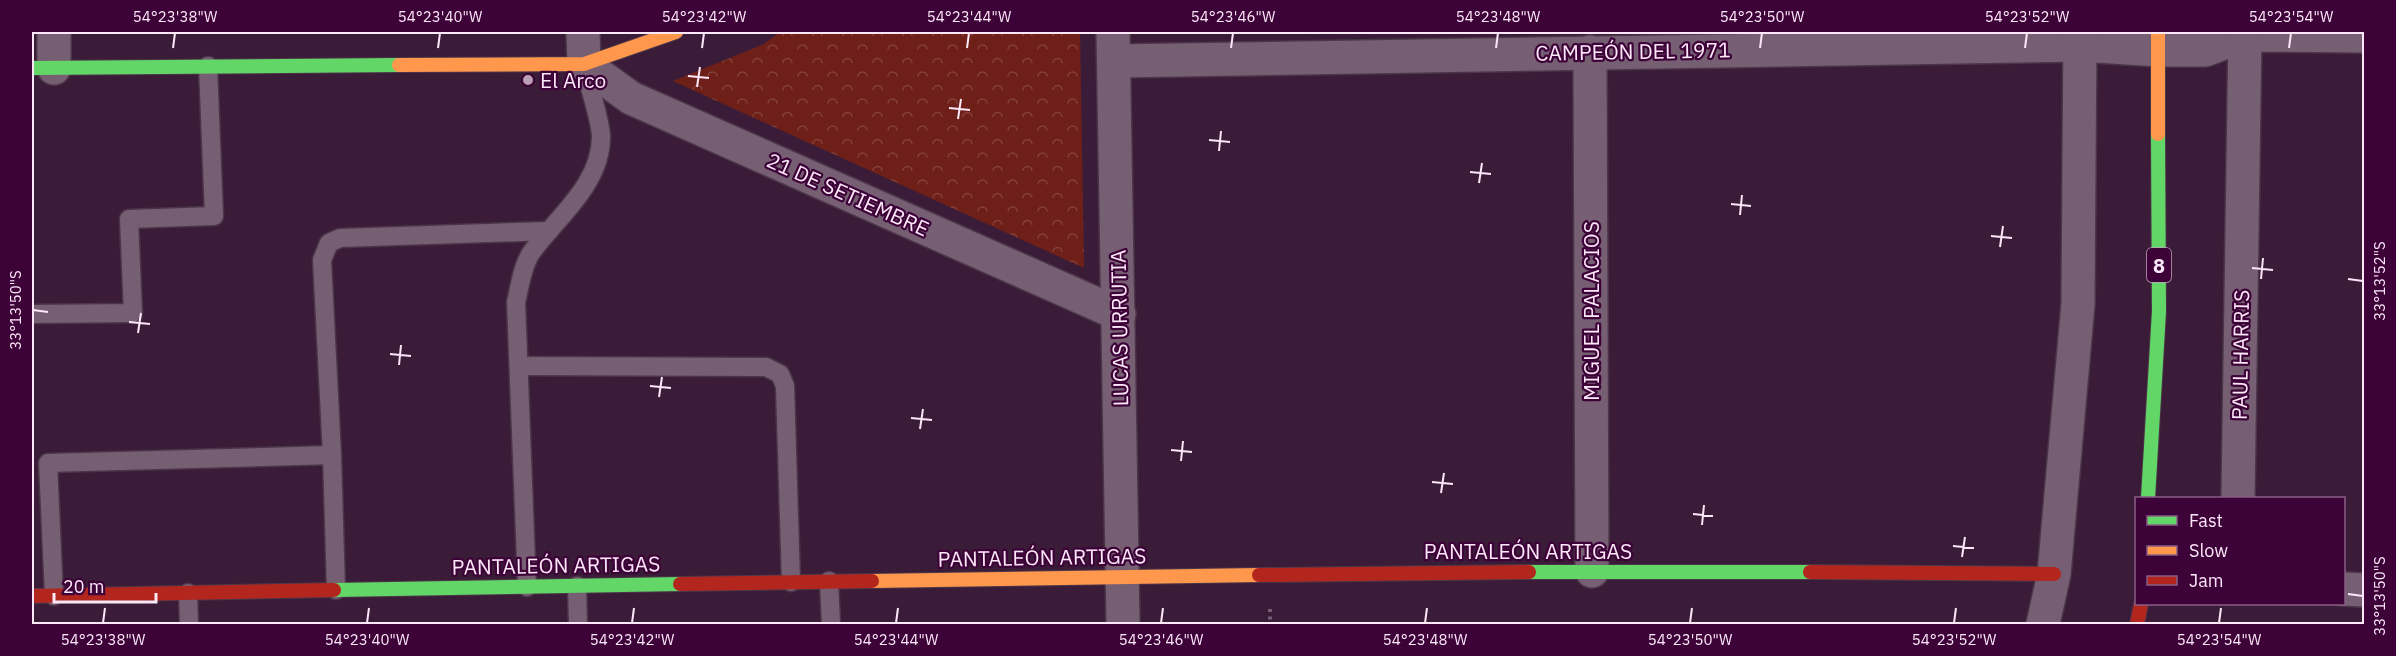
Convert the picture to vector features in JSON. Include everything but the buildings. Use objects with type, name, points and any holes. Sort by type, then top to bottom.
[{"type":"main road","points":[[43,68],[584,64],[676,32]]},
{"type":"main road","name":"8","points":[[2148,497],[2159,311],[2159,41]]},
{"type":"main road","name":"PANTALEÓN ARTIGAS","points":[[32,596],[1123,576],[1592,571],[2054,574]]},
{"type":"main road","points":[[2137,624],[2141,605]]},
{"type":"street","points":[[43,68],[54,32]]},
{"type":"street","points":[[583,32],[584,64]]},
{"type":"street","name":"CAMPEÓN DEL 1971","points":[[1114,46],[1590,52],[1634,41],[2080,38],[2159,41],[2205,50],[2245,33],[2364,36]]},
{"type":"street","name":"PAUL HARRIS","points":[[2238,497],[2245,33]]},
{"type":"street","points":[[2043,624],[2054,574],[2078,304],[2080,38]]},
{"type":"street","name":"LUCAS URRUTIA","points":[[1114,46],[1123,624]]},
{"type":"street","name":"MIGUEL PALACIOS","points":[[1590,52],[1592,571]]},
{"type":"street","name":"21 DE SETIEMBRE","points":[[584,64],[631,98],[1119,314]]},
{"type":"street","points":[[2345,590],[2364,590]]},
{"type":"lane","points":[[527,587],[516,302],[522,274],[530,255],[584,188],[595,168],[601,137],[584,64]]},
{"type":"lane","points":[[32,314],[133,313],[129,219],[214,216],[208,66]]},
{"type":"lane","points":[[336,590],[322,260],[329,243],[340,238],[549,231]]},
{"type":"lane","points":[[520,366],[766,367],[780,374],[785,386],[791,582]]},
{"type":"lane","points":[[54,596],[48,463],[332,455]]},
{"type":"lane","points":[[829,581],[831,624]]},
{"type":"lane","points":[[577,586],[578,624]]},
{"type":"lane","points":[[188,593],[189,624]]},
{"type":"green space","points":[[780,32],[1080,32],[1084,268],[673,81],[764,44]]},
{"type":"traffic: fast","points":[[32,68],[399,65]]},
{"type":"traffic: fast","points":[[2148,497],[2159,311],[2158,134]]},
{"type":"traffic: fast","points":[[1529,572],[1810,572]]},
{"type":"traffic: fast","points":[[334,590],[680,584]]},
{"type":"traffic: slow","points":[[399,65],[584,64],[676,32]]},
{"type":"traffic: slow","points":[[2158,32],[2158,134]]},
{"type":"traffic: slow","points":[[872,581],[1259,575]]},
{"type":"traffic: jam","points":[[1259,575],[1529,572]]},
{"type":"traffic: jam","points":[[1810,572],[2054,574]]},
{"type":"traffic: jam","points":[[680,584],[872,581]]},
{"type":"traffic: jam","points":[[32,596],[334,590]]},
{"type":"traffic: jam","points":[[2137,624],[2141,605]]},
{"type":"place","name":"El Arco","points":[[528,80]]}]
